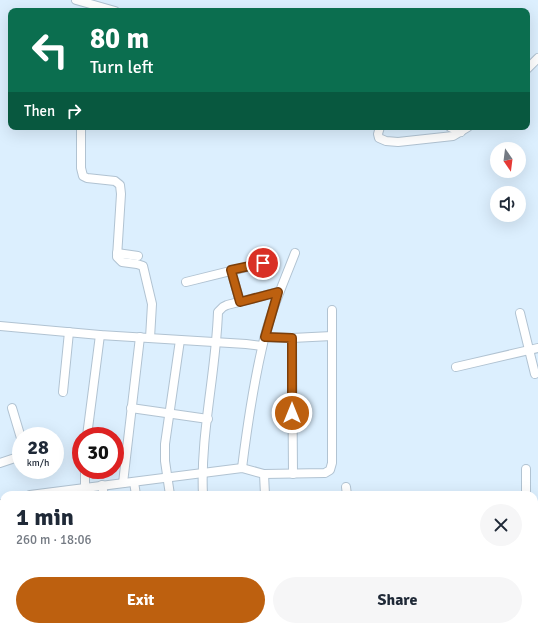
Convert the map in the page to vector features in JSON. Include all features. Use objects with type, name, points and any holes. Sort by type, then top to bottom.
[{"type":"street","points":[[76,0],[104,6]]},
{"type":"street","points":[[81,130],[81,168],[83,176],[87,178],[115,181],[120,185],[121,194],[117,257],[122,262],[140,264],[143,266],[152,304],[150,338]]},
{"type":"street","points":[[379,130],[379,138],[391,142],[453,136],[464,130]]},
{"type":"street","points":[[117,253],[138,256]]},
{"type":"street","points":[[242,468],[247,427],[262,346],[278,292],[295,253]]},
{"type":"street","points":[[186,282],[263,263]]},
{"type":"street","points":[[231,270],[240,302]]},
{"type":"street","points":[[203,491],[202,459],[217,342],[218,312],[223,307],[278,292]]},
{"type":"street","points":[[74,491],[102,485],[242,468],[264,474],[321,474],[330,470],[332,463],[332,310]]},
{"type":"street","points":[[520,313],[535,374]]},
{"type":"street","points":[[0,326],[100,335],[262,346]]},
{"type":"street","points":[[64,392],[69,332]]},
{"type":"street","points":[[88,427],[100,335]]},
{"type":"street","points":[[265,337],[292,338],[332,336]]},
{"type":"street","points":[[123,483],[140,337]]},
{"type":"street","points":[[292,338],[293,474]]},
{"type":"street","points":[[169,491],[165,444],[180,340]]},
{"type":"street","points":[[456,367],[538,348]]},
{"type":"street","points":[[12,408],[18,427]]},
{"type":"street","points":[[131,408],[208,419]]},
{"type":"street","points":[[0,463],[12,459]]},
{"type":"street","points":[[526,469],[526,491]]},
{"type":"street","points":[[264,474],[265,491]]},
{"type":"street","points":[[85,479],[85,488]]},
{"type":"street","points":[[134,482],[135,491]]},
{"type":"street","points":[[102,485],[103,491]]},
{"type":"route","points":[[263,263],[231,270],[240,302],[278,292],[265,337],[292,338],[292,413]]}]
